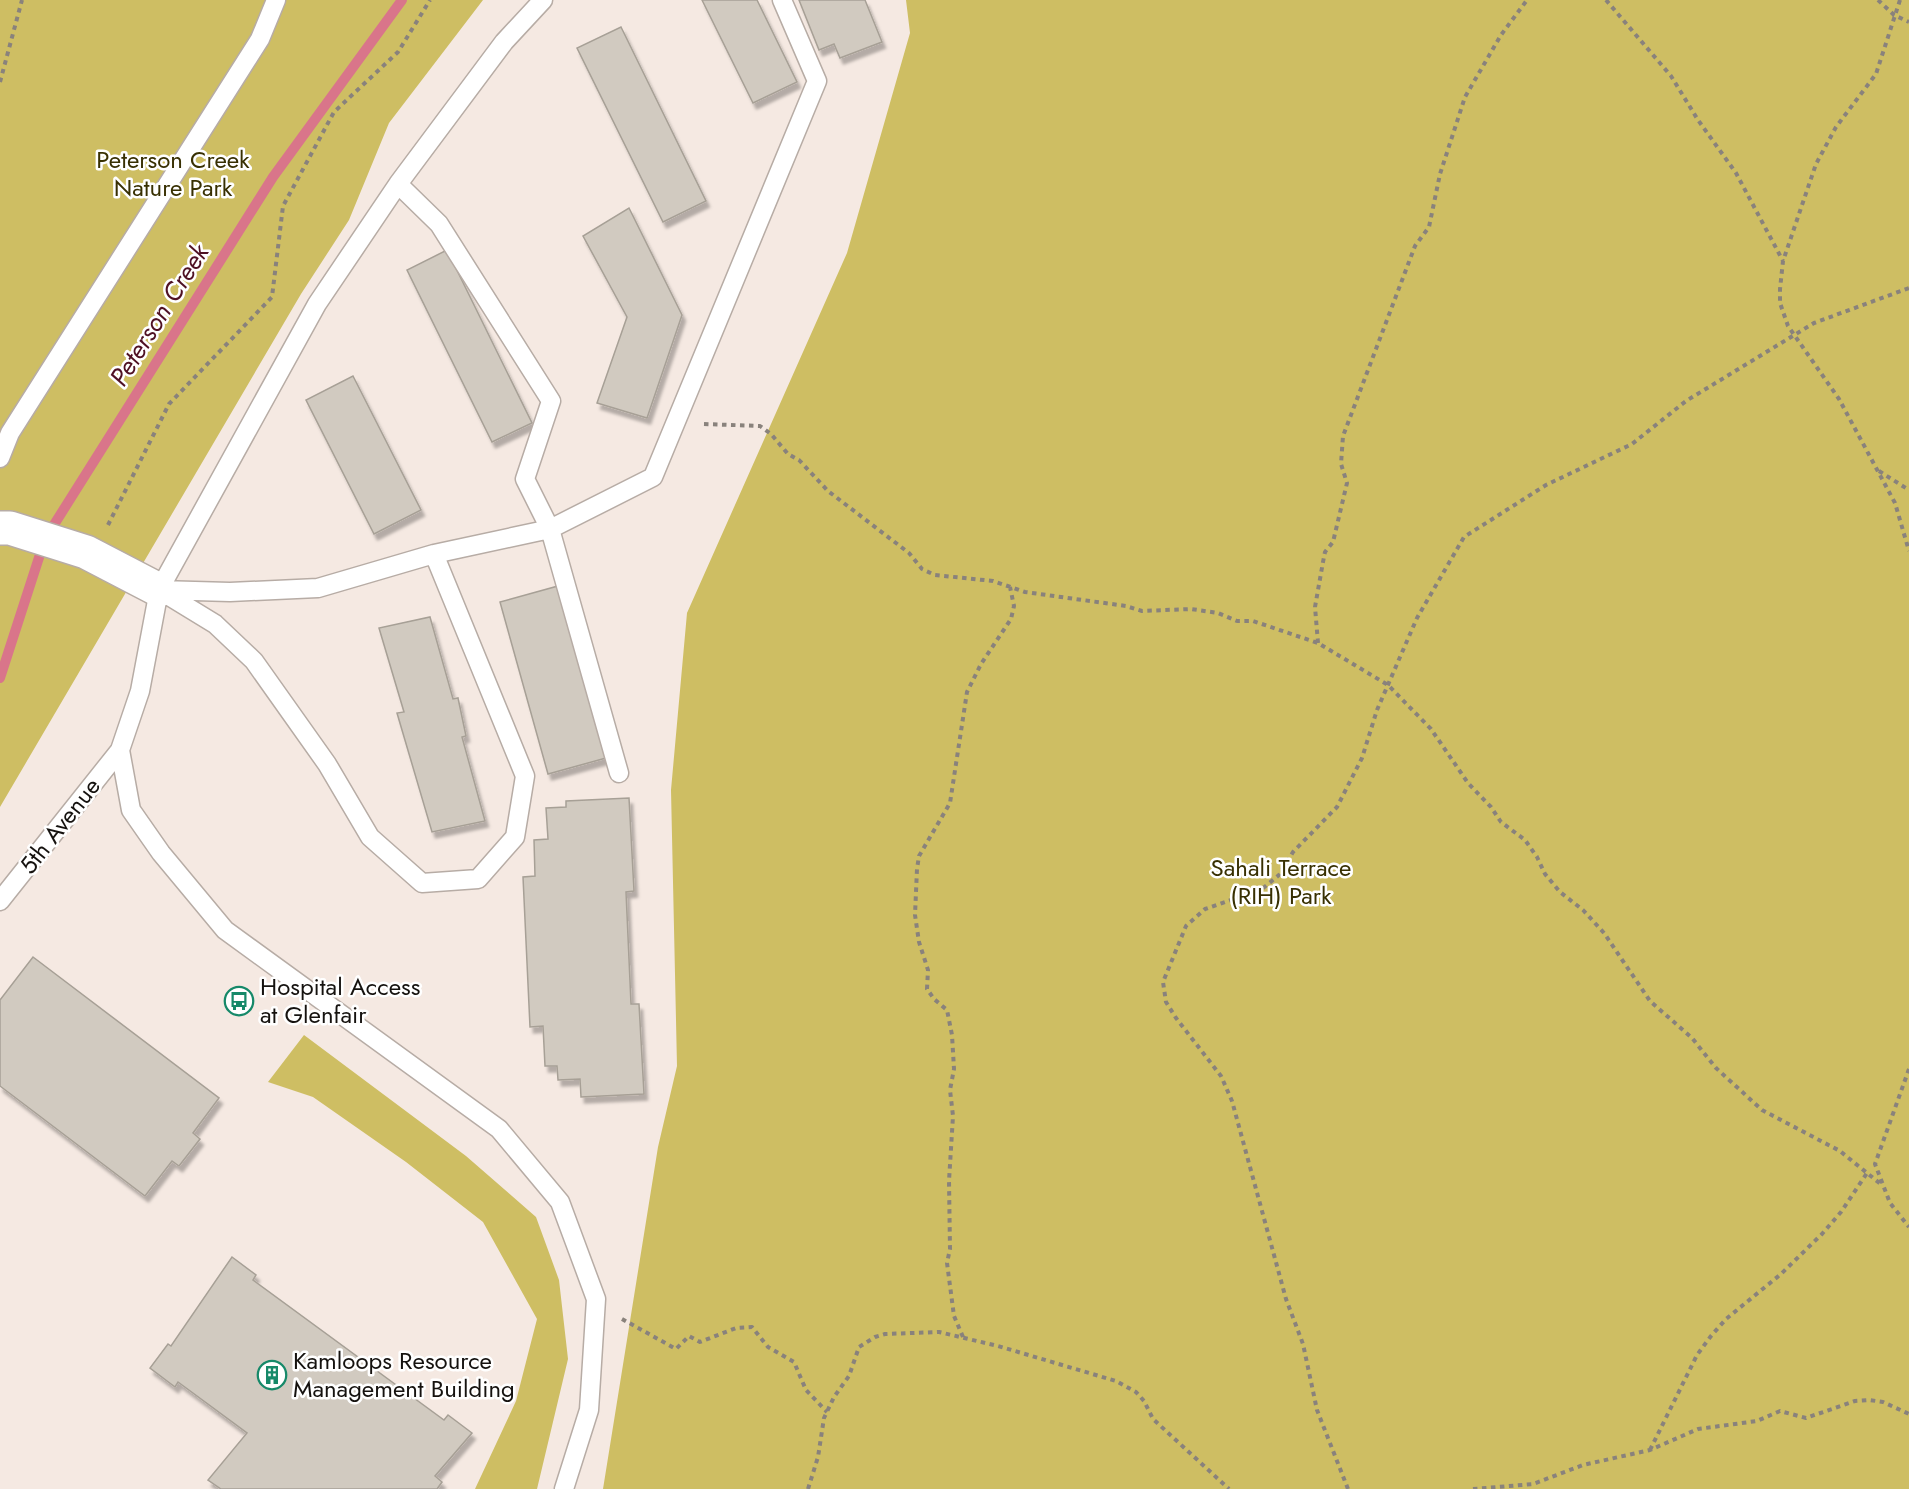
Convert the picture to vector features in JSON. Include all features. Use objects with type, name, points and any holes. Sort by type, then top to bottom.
[{"type":"street","points":[[5,528],[89,554],[159,590]]},
{"type":"lane","points":[[0,458],[10,433],[260,39],[276,0]]},
{"type":"lane","points":[[543,0],[504,42],[398,184],[316,304],[159,590],[140,692],[120,750],[131,810],[161,853],[225,930],[499,1129],[560,1202],[596,1299],[589,1410],[564,1489]]},
{"type":"lane","points":[[159,590],[230,592],[318,588],[434,554],[550,529],[653,477],[817,81],[782,0]]},
{"type":"lane","points":[[398,184],[439,224],[480,285],[551,401],[525,479],[550,529],[619,773]]},
{"type":"lane","points":[[159,590],[215,624],[254,661],[327,764],[370,837],[422,883],[478,879],[515,837],[525,776],[434,554]]},
{"type":"lane","name":"5th Avenue","points":[[0,901],[120,750]]},
{"type":"path","points":[[0,82],[22,0]]},
{"type":"path","points":[[89,554],[169,404],[272,297],[283,206],[334,112],[398,52],[430,0]]},
{"type":"path","points":[[1318,643],[1315,607],[1323,562],[1325,552],[1333,542],[1347,483],[1341,464],[1342,436],[1415,246],[1429,227],[1440,174],[1465,97],[1502,35],[1527,0]]},
{"type":"path","points":[[1606,0],[1671,76],[1698,120],[1736,173],[1783,261]]},
{"type":"path","points":[[1878,0],[1894,15],[1909,22]]},
{"type":"path","points":[[1900,0],[1876,74],[1836,127],[1816,164],[1783,261],[1780,303],[1788,326],[1796,334],[1839,399],[1895,503],[1909,551]]},
{"type":"path","points":[[1348,1489],[1317,1410],[1303,1344],[1286,1299],[1232,1101],[1221,1076],[1166,1002],[1163,982],[1186,926],[1206,909],[1262,890],[1280,875],[1293,852],[1337,807],[1362,758],[1388,685],[1417,618],[1464,537],[1546,485],[1632,444],[1686,401],[1814,323],[1909,288]]},
{"type":"path","points":[[676,422],[760,426],[771,434],[788,454],[799,460],[828,491],[909,553],[922,569],[935,575],[993,581],[1025,592],[1126,606],[1142,611],[1191,609],[1218,613],[1237,621],[1252,621],[1318,643],[1388,685],[1431,729],[1468,783],[1491,807],[1501,822],[1526,840],[1545,874],[1560,892],[1583,910],[1604,933],[1650,1001],[1692,1038],[1716,1068],[1762,1110],[1840,1151],[1884,1186]]},
{"type":"path","points":[[1877,469],[1909,490]]},
{"type":"path","points":[[963,1337],[954,1316],[947,1263],[950,1249],[949,1181],[953,1116],[950,1090],[954,1069],[953,1045],[946,1010],[927,989],[928,970],[919,942],[915,915],[917,869],[919,856],[950,803],[967,692],[981,664],[1011,618],[1014,606],[1010,587]]},
{"type":"path","points":[[1909,1069],[1875,1164],[1890,1203],[1909,1227]]},
{"type":"path","points":[[1650,1450],[1697,1355],[1711,1336],[1726,1319],[1780,1274],[1822,1234],[1841,1212],[1867,1173]]},
{"type":"path","points":[[595,1308],[625,1320],[676,1349],[689,1336],[700,1342],[736,1328],[752,1327],[768,1347],[794,1362],[806,1390],[827,1412]]},
{"type":"path","points":[[808,1489],[818,1457],[827,1412],[849,1376],[859,1347],[885,1334],[939,1332],[1096,1375],[1136,1392],[1144,1401],[1153,1419],[1229,1489]]},
{"type":"path","points":[[1473,1489],[1533,1484],[1583,1465],[1650,1450],[1698,1430],[1757,1421],[1780,1411],[1806,1418],[1855,1401],[1883,1402],[1909,1414]]},
{"type":"green space","name":"Peterson Creek Nature Park","points":[[0,0],[483,0],[389,123],[349,220],[301,294],[0,807]]},
{"type":"green space","name":"Sahali Terrace (RIH) Park","points":[[906,0],[1909,0],[1909,1489],[603,1489],[658,1147],[677,1066],[671,790],[687,613],[847,253],[910,33]]},
{"type":"green space","points":[[304,1035],[466,1156],[536,1217],[559,1280],[568,1359],[537,1489],[475,1489],[516,1401],[537,1319],[483,1222],[406,1162],[313,1097],[268,1082]]},
{"type":"building","points":[[702,0],[757,0],[797,82],[753,103]]},
{"type":"building","points":[[799,0],[865,0],[882,42],[840,58],[834,44],[819,50]]},
{"type":"building","points":[[621,27],[706,201],[663,222],[577,48]]},
{"type":"building","points":[[629,208],[682,315],[647,418],[597,403],[627,317],[583,236]]},
{"type":"building","points":[[447,250],[532,423],[492,442],[407,270]]},
{"type":"building","points":[[353,376],[421,510],[374,534],[306,400]]},
{"type":"building","points":[[558,586],[606,758],[548,774],[500,602]]},
{"type":"building","points":[[430,617],[453,699],[458,698],[466,736],[462,737],[485,821],[432,832],[397,713],[404,712],[379,628]]},
{"type":"building","points":[[629,798],[634,891],[626,892],[631,1004],[639,1004],[644,1094],[581,1097],[580,1079],[558,1080],[557,1066],[545,1066],[543,1026],[530,1027],[523,877],[535,876],[534,840],[548,839],[546,808],[566,807],[566,801]]},
{"type":"building","points":[[33,957],[219,1098],[193,1133],[200,1139],[179,1166],[172,1161],[145,1196],[0,1086],[0,1000]]},
{"type":"building","name":"Kamloops Resource Management Building","points":[[232,1257],[256,1275],[253,1280],[444,1420],[448,1415],[472,1433],[435,1476],[442,1482],[437,1489],[221,1489],[208,1480],[247,1433],[178,1382],[175,1387],[150,1368],[168,1344],[171,1346]]},
{"type":"waterway","name":"Peterson Creek","points":[[0,678],[45,539],[273,177],[402,0]]},
{"type":"place","name":"Hospital Access at Glenfair","points":[[239,1001]]},
{"type":"place","name":"Kamloops Resource Management Building","points":[[272,1375]]}]
